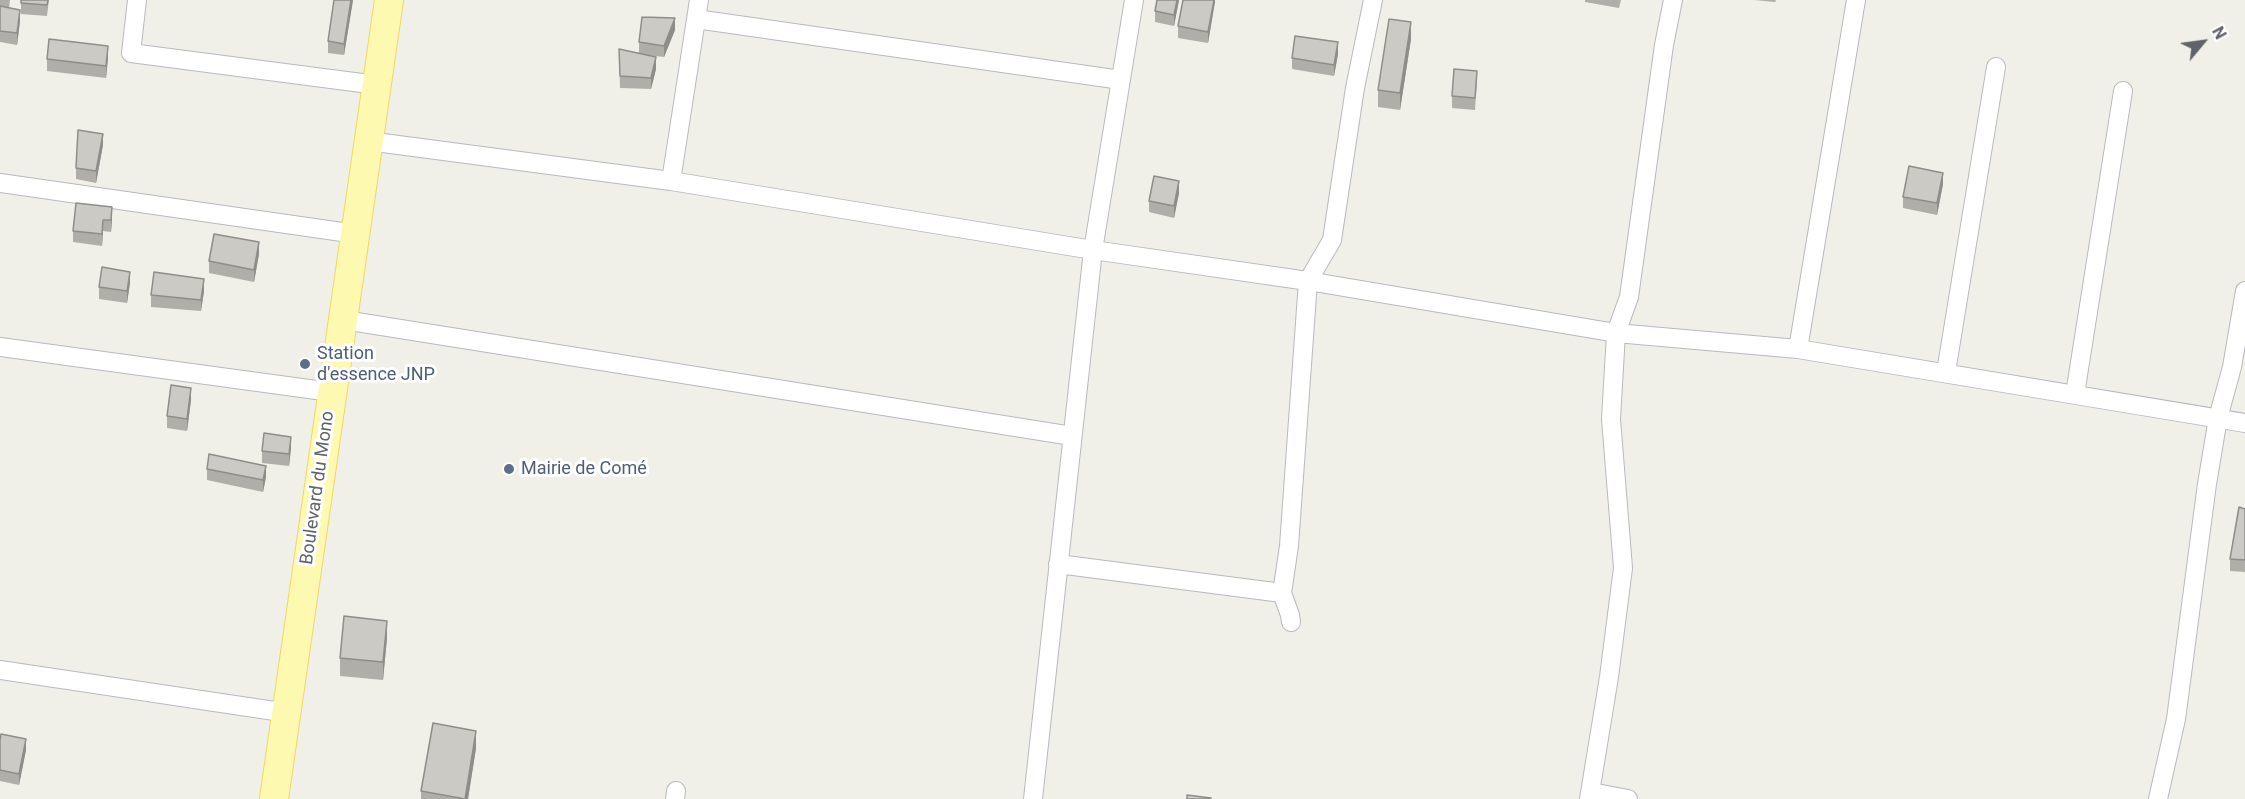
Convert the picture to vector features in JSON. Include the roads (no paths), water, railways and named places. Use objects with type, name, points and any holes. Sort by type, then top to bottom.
[{"type":"main road","name":"Boulevard du Mono","points":[[274,799],[389,0]]},
{"type":"street","points":[[137,0],[131,53],[377,85]]},
{"type":"street","points":[[671,181],[699,0]]},
{"type":"street","points":[[1033,799],[1093,250],[1134,0]]},
{"type":"street","points":[[1291,622],[1282,592],[1288,546],[1308,281],[1332,240],[1355,88],[1373,0]]},
{"type":"street","points":[[1628,799],[1590,795],[1623,568],[1611,419],[1616,333],[1629,297],[1664,45],[1673,0]]},
{"type":"street","points":[[1798,349],[1856,0]]},
{"type":"street","points":[[696,19],[1121,80]]},
{"type":"street","points":[[1946,372],[1996,67]]},
{"type":"street","points":[[2075,394],[2122,91]]},
{"type":"street","points":[[368,141],[671,181],[1093,250],[1308,281],[1616,333],[1798,349],[2245,423]]},
{"type":"street","points":[[0,183],[356,234]]},
{"type":"street","points":[[2158,799],[2176,719],[2218,418],[2232,367],[2245,291]]},
{"type":"street","points":[[344,320],[1072,436]]},
{"type":"street","points":[[0,347],[331,392]]},
{"type":"street","points":[[1058,564],[1282,592]]},
{"type":"street","points":[[0,670],[288,712]]},
{"type":"place","name":"Station d'essence JNP","points":[[305,364]]},
{"type":"place","name":"Mairie de Comé","points":[[509,469]]}]
